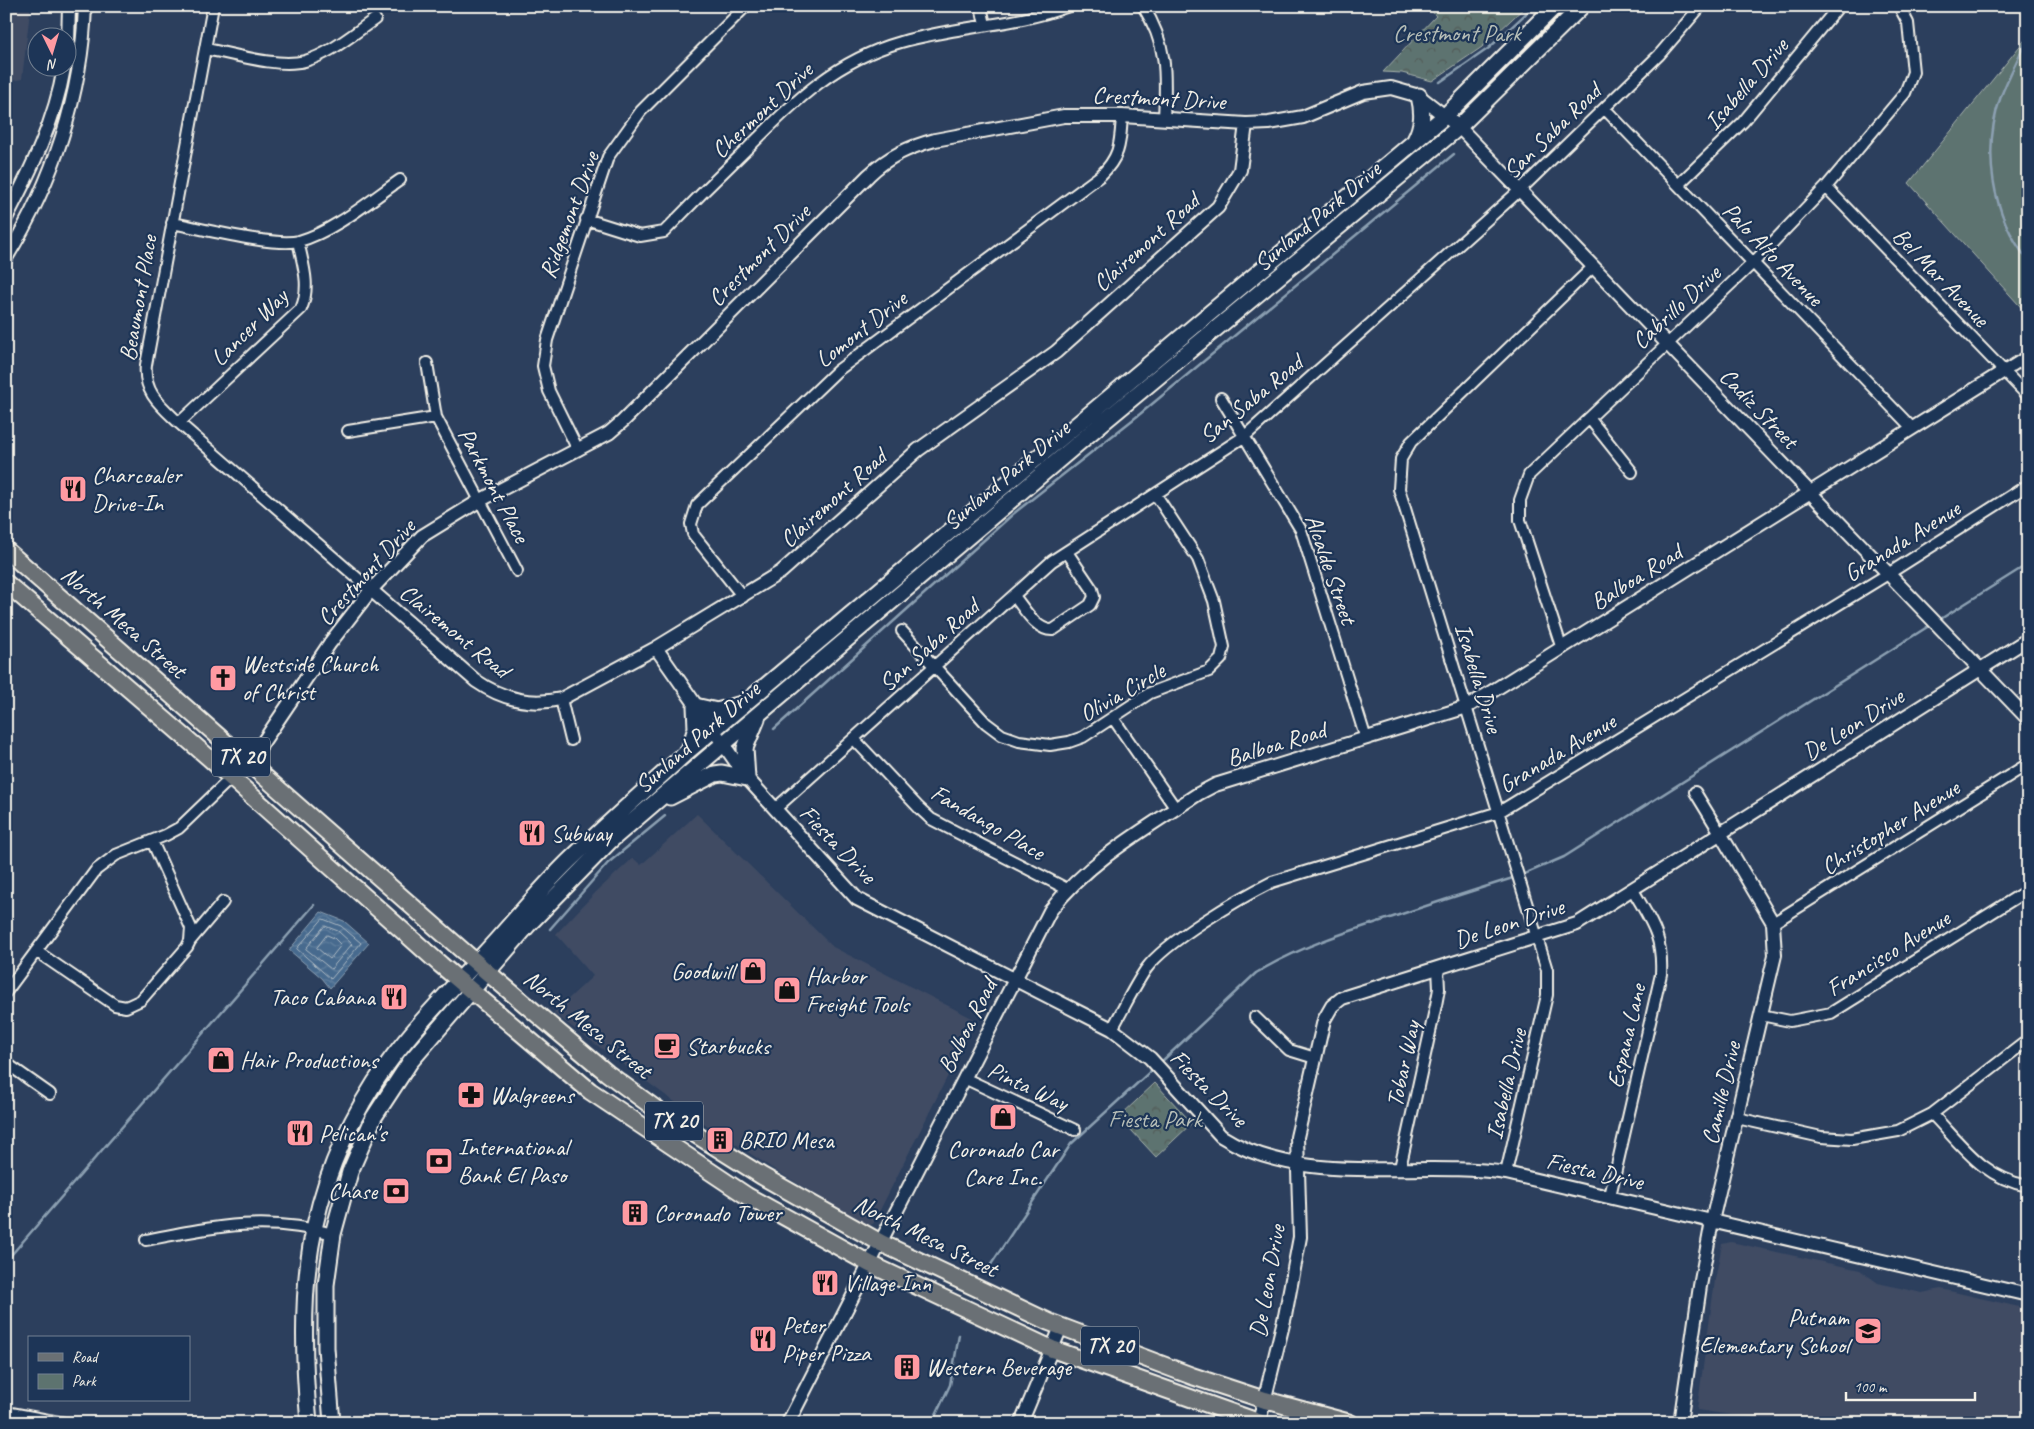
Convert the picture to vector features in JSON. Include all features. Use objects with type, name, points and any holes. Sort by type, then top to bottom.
[{"type":"main road","name":"Sunland Park Drive","points":[[578,862],[652,805],[718,738],[749,701],[1446,115],[1555,6]]},
{"type":"main road","name":"Sunland Park Drive","points":[[465,986],[578,862],[688,751],[718,738],[762,711],[1101,424],[1459,127],[1582,6]]},
{"type":"main road","points":[[1415,141],[1420,130],[1422,116],[1418,96]]},
{"type":"main road","name":"North Mesa Street","points":[[6,550],[482,967],[607,1074],[660,1112],[762,1176],[881,1243],[1060,1327],[1192,1376],[1265,1400],[1350,1423]]},
{"type":"main road","name":"North Mesa Street","points":[[6,583],[232,778],[465,986],[590,1091],[747,1196],[870,1264],[1052,1349],[1260,1422]]},
{"type":"main road","points":[[688,751],[696,728],[695,706],[717,711],[749,701]]},
{"type":"main road","points":[[652,805],[715,774],[722,773],[747,778],[745,748],[748,736],[762,711]]},
{"type":"main road","points":[[309,1423],[303,1317],[308,1260],[314,1228],[333,1165],[358,1110],[390,1061],[465,986]]},
{"type":"main road","points":[[332,1423],[325,1316],[327,1271],[333,1234],[350,1172],[374,1117],[410,1062],[465,986]]},
{"type":"main road","points":[[590,1091],[607,1074]]},
{"type":"main road","points":[[747,1196],[762,1176]]},
{"type":"street","points":[[68,28],[69,6]]},
{"type":"street","points":[[6,258],[10,244],[49,173],[71,109],[82,58],[85,6]]},
{"type":"street","name":"Beaumont Place","points":[[213,6],[145,375],[151,395],[179,423],[371,590]]},
{"type":"street","name":"Ridgemont Drive","points":[[578,450],[549,391],[543,366],[547,340],[608,157],[641,111],[746,6]]},
{"type":"street","points":[[981,6],[985,25]]},
{"type":"street","name":"Chermont Drive","points":[[586,220],[640,236],[664,232],[798,98],[838,68],[860,57],[902,42],[1037,15],[1069,6]]},
{"type":"street","points":[[1143,6],[1153,22],[1164,54],[1166,68],[1164,119]]},
{"type":"street","name":"San Saba Road","points":[[775,809],[1014,596],[1067,552],[1245,436],[1519,191],[1660,55],[1701,6]]},
{"type":"street","name":"Isabella Drive","points":[[1679,184],[1743,122],[1839,6]]},
{"type":"street","name":"Cabrillo Drive","points":[[1562,649],[1520,520],[1520,500],[1529,475],[1666,343],[1754,262],[1826,187],[1905,93],[1911,82],[1913,72],[1908,23],[1899,6]]},
{"type":"street","points":[[206,49],[276,62],[304,62],[324,53],[375,19]]},
{"type":"street","points":[[6,218],[37,158],[62,78]]},
{"type":"street","name":"Crestmont Drive","points":[[232,778],[248,762],[331,641],[371,590],[422,536],[479,501],[578,450],[609,432],[623,421],[869,175],[896,154],[915,145],[935,140],[1057,117],[1122,116],[1246,124],[1269,123],[1303,117],[1363,92],[1378,89],[1398,89],[1418,96],[1446,115],[1459,127]]},
{"type":"street","name":"Palo Alto Avenue","points":[[1605,109],[1912,428]]},
{"type":"street","name":"Lomont Drive","points":[[743,597],[693,534],[692,524],[697,505],[837,371],[1100,176],[1116,157],[1120,143],[1122,116]]},
{"type":"street","name":"Clairemont Road","points":[[371,590],[490,691],[504,697],[527,702],[547,702],[561,699],[656,648],[743,597],[781,572],[918,450],[1056,352],[1218,207],[1240,170],[1246,124]]},
{"type":"street","name":"Cadiz Street","points":[[1459,127],[2028,719]]},
{"type":"street","points":[[172,223],[277,242],[298,241],[323,232],[400,180]]},
{"type":"street","name":"Bel Mar Avenue","points":[[1826,187],[2028,396]]},
{"type":"street","name":"Lancer Way","points":[[179,423],[301,309],[307,295],[298,241]]},
{"type":"street","name":"Isabella Drive","points":[[1506,1173],[1547,995],[1547,970],[1518,870],[1399,489],[1401,459],[1411,442],[1593,267]]},
{"type":"street","name":"Balboa Road","points":[[788,1423],[1050,911],[1067,889],[1108,854],[1216,785],[1467,707],[2028,356]]},
{"type":"street","name":"Parkmont Place","points":[[427,363],[436,417],[517,571]]},
{"type":"street","name":"Alcalde Street","points":[[1221,398],[1301,530],[1366,739]]},
{"type":"street","name":"Parkmont Place","points":[[348,431],[436,417]]},
{"type":"street","points":[[1589,418],[1632,472]]},
{"type":"street","name":"Granada Avenue","points":[[1112,1030],[1146,968],[1165,950],[1241,897],[1272,882],[1499,812],[1888,574],[2028,485]]},
{"type":"street","name":"Olivia Circle","points":[[902,631],[986,723],[1002,735],[1019,742],[1050,745],[1069,742],[1083,737],[1150,693],[1209,671],[1221,659],[1224,647],[1214,600],[1198,559],[1156,495]]},
{"type":"street","points":[[1014,596],[1039,627],[1046,630],[1053,630],[1090,605],[1094,597],[1092,589],[1067,552]]},
{"type":"street","name":"De Leon Drive","points":[[1260,1422],[1300,1237],[1297,1137],[1324,1020],[1332,1006],[1342,998],[1577,924],[2028,639]]},
{"type":"street","name":"Fiesta Drive","points":[[656,648],[747,778],[857,899],[1112,1030],[1135,1046],[1153,1062],[1220,1136],[1234,1145],[1297,1166],[1312,1168],[1478,1169],[1506,1173],[2028,1295]]},
{"type":"street","points":[[561,699],[571,740]]},
{"type":"street","points":[[1113,718],[1176,809]]},
{"type":"street","name":"Fandango Place","points":[[854,739],[918,808],[932,819],[1067,889]]},
{"type":"street","name":"Christopher Avenue","points":[[1773,924],[2028,764]]},
{"type":"street","points":[[6,992],[96,870],[116,855],[152,842],[179,828],[232,778]]},
{"type":"street","name":"Camille Drive","points":[[1680,1423],[1700,1286],[1712,1221],[1775,955],[1773,924],[1695,792]]},
{"type":"street","points":[[152,842],[191,928],[190,941]]},
{"type":"street","name":"Espana Lane","points":[[1610,1196],[1659,984],[1662,960],[1658,935],[1633,890]]},
{"type":"street","name":"Francisco Avenue","points":[[1761,1016],[1790,1021],[1830,1013],[2028,890]]},
{"type":"street","points":[[36,951],[115,1005],[126,1007],[141,1000],[223,902]]},
{"type":"street","name":"Tobar Way","points":[[1400,1168],[1436,1005],[1439,989],[1438,968]]},
{"type":"street","points":[[1254,1017],[1288,1050],[1315,1058]]},
{"type":"street","points":[[1737,1118],[1821,1137],[1852,1139],[1898,1131],[1932,1114],[2028,1040]]},
{"type":"street","points":[[6,1063],[50,1094]]},
{"type":"street","name":"Pinta Way","points":[[964,1078],[1075,1130]]},
{"type":"street","points":[[358,1110],[374,1117]]},
{"type":"street","points":[[1932,1114],[1977,1161],[1994,1175],[2011,1183],[2028,1186]]},
{"type":"street","points":[[146,1240],[241,1223],[292,1224],[333,1234]]},
{"type":"street","points":[[1021,1423],[1060,1327]]},
{"type":"street","points":[[6,1412],[64,1423]]},
{"type":"shaded area","points":[[6,6],[30,6],[22,79],[6,82]]},
{"type":"shaded area","points":[[697,814],[833,947],[976,1020],[873,1224],[868,1225],[778,1172],[702,1122],[553,1013],[593,976],[556,934],[596,892],[633,858],[641,865]]},
{"type":"shaded area","name":"Putnam Elementary School","points":[[1731,1242],[1860,1270],[1878,1283],[1922,1293],[1941,1289],[2028,1309],[2028,1354],[2018,1423],[1787,1423],[1697,1410],[1715,1280],[1722,1244]]},
{"type":"green space","name":"Crestmont Park","points":[[1427,6],[1526,6],[1482,47],[1432,81],[1402,73],[1383,72],[1436,16]]},
{"type":"green space","points":[[2028,36],[2028,315],[1909,183]]},
{"type":"green space","name":"Fiesta Park","points":[[1155,1083],[1192,1123],[1156,1157],[1119,1117]]},
{"type":"water","points":[[321,912],[344,921],[369,943],[330,988],[322,978],[289,950]]},
{"type":"waterway","points":[[1440,82],[1489,48],[1534,6]]},
{"type":"waterway","points":[[2028,36],[2001,96],[1995,117],[1991,159],[1998,202],[2015,242],[2028,260]]},
{"type":"waterway","points":[[774,729],[1013,514],[1140,414],[1454,154]]},
{"type":"waterway","points":[[1939,620],[2028,564]]},
{"type":"waterway","points":[[1522,875],[1564,857],[1932,624]]},
{"type":"waterway","points":[[550,929],[608,863],[665,816]]},
{"type":"waterway","points":[[1160,1063],[1256,973],[1289,955],[1340,934],[1516,877]]},
{"type":"waterway","points":[[6,1261],[314,905]]},
{"type":"waterway","points":[[986,1272],[1071,1144],[1154,1068]]},
{"type":"waterway","points":[[932,1423],[950,1385],[959,1335]]},
{"type":"place","name":"Charcoaler Drive-In","points":[[73,489]]},
{"type":"place","name":"Westside Church of Christ","points":[[223,678]]},
{"type":"place","name":"Subway","points":[[532,833]]},
{"type":"place","name":"Goodwill","points":[[753,971]]},
{"type":"place","name":"Harbor Freight Tools","points":[[787,990]]},
{"type":"place","name":"Taco Cabana","points":[[394,997]]},
{"type":"place","name":"Starbucks","points":[[667,1046]]},
{"type":"place","name":"Hair Productions","points":[[221,1060]]},
{"type":"place","name":"Walgreens","points":[[471,1095]]},
{"type":"place","name":"Coronado Car Care Inc.","points":[[1003,1117]]},
{"type":"place","name":"Pelican's","points":[[300,1133]]},
{"type":"place","name":"BRIO Mesa","points":[[720,1140]]},
{"type":"place","name":"International Bank El Paso","points":[[439,1161]]},
{"type":"place","name":"Chase","points":[[396,1191]]},
{"type":"place","name":"Coronado Tower","points":[[635,1213]]},
{"type":"place","name":"Village Inn","points":[[825,1283]]},
{"type":"place","name":"Putnam Elementary School","points":[[1868,1331]]},
{"type":"place","name":"Peter Piper Pizza","points":[[763,1339]]},
{"type":"place","name":"Western Beverage","points":[[907,1367]]}]
